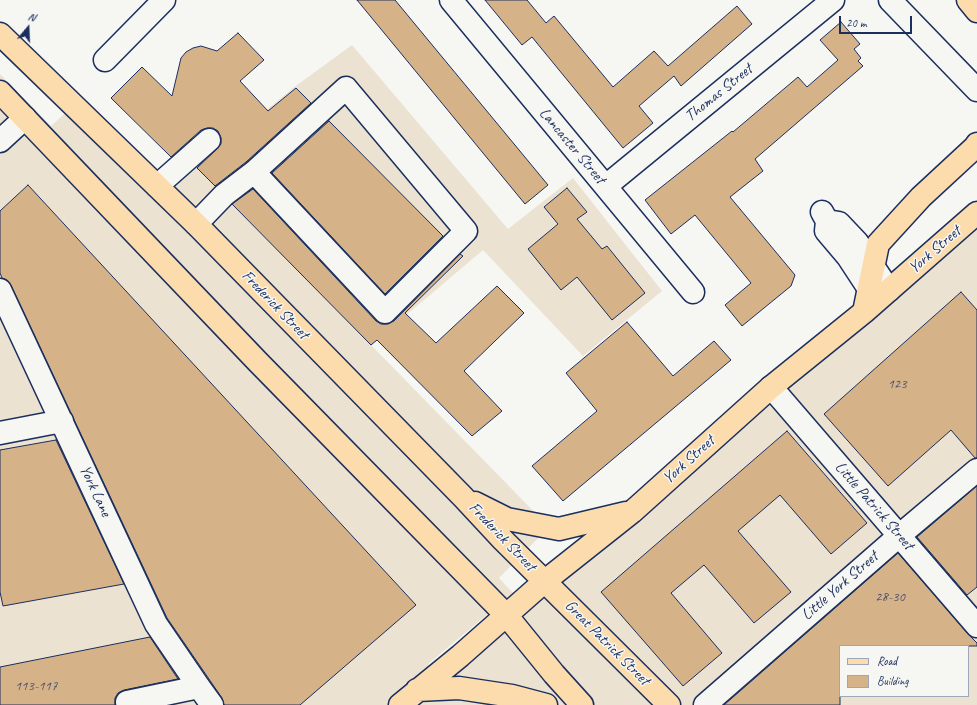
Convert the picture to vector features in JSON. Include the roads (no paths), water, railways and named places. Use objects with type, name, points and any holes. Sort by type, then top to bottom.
[{"type":"main road","points":[[968,0],[977,11]]},
{"type":"main road","name":"Frederick Street","points":[[0,34],[196,224],[545,582]]},
{"type":"main road","points":[[0,92],[258,362],[507,616],[554,674],[582,705]]},
{"type":"main road","points":[[879,289],[873,266],[878,244],[921,197],[977,144]]},
{"type":"main road","name":"York Street","points":[[400,705],[507,616],[545,582],[632,512],[771,387],[864,312],[879,289],[977,213]]},
{"type":"main road","points":[[463,497],[507,519],[559,529],[632,512]]},
{"type":"main road","name":"Great Patrick Street","points":[[545,582],[669,705]]},
{"type":"main road","points":[[417,690],[459,688],[512,696],[546,705]]},
{"type":"street","points":[[105,60],[164,0]]},
{"type":"street","name":"Lancaster Street","points":[[451,0],[693,292]]},
{"type":"street","name":"Thomas Street","points":[[606,186],[833,0]]},
{"type":"street","points":[[890,0],[977,90]]},
{"type":"street","points":[[196,224],[224,196],[254,172],[346,88],[466,231],[386,312],[254,172]]},
{"type":"street","points":[[0,141],[25,118]]},
{"type":"street","points":[[157,186],[209,140]]},
{"type":"street","points":[[873,266],[858,244],[839,223],[824,216],[826,231],[848,258],[879,289]]},
{"type":"street","name":"York Lane","points":[[0,290],[156,624],[212,705]]},
{"type":"street","name":"Little Patrick Street","points":[[771,387],[900,534],[977,626]]},
{"type":"street","points":[[0,433],[62,421]]},
{"type":"street","name":"Little York Street","points":[[705,705],[900,534],[977,470]]},
{"type":"street","points":[[127,702],[199,687]]}]
